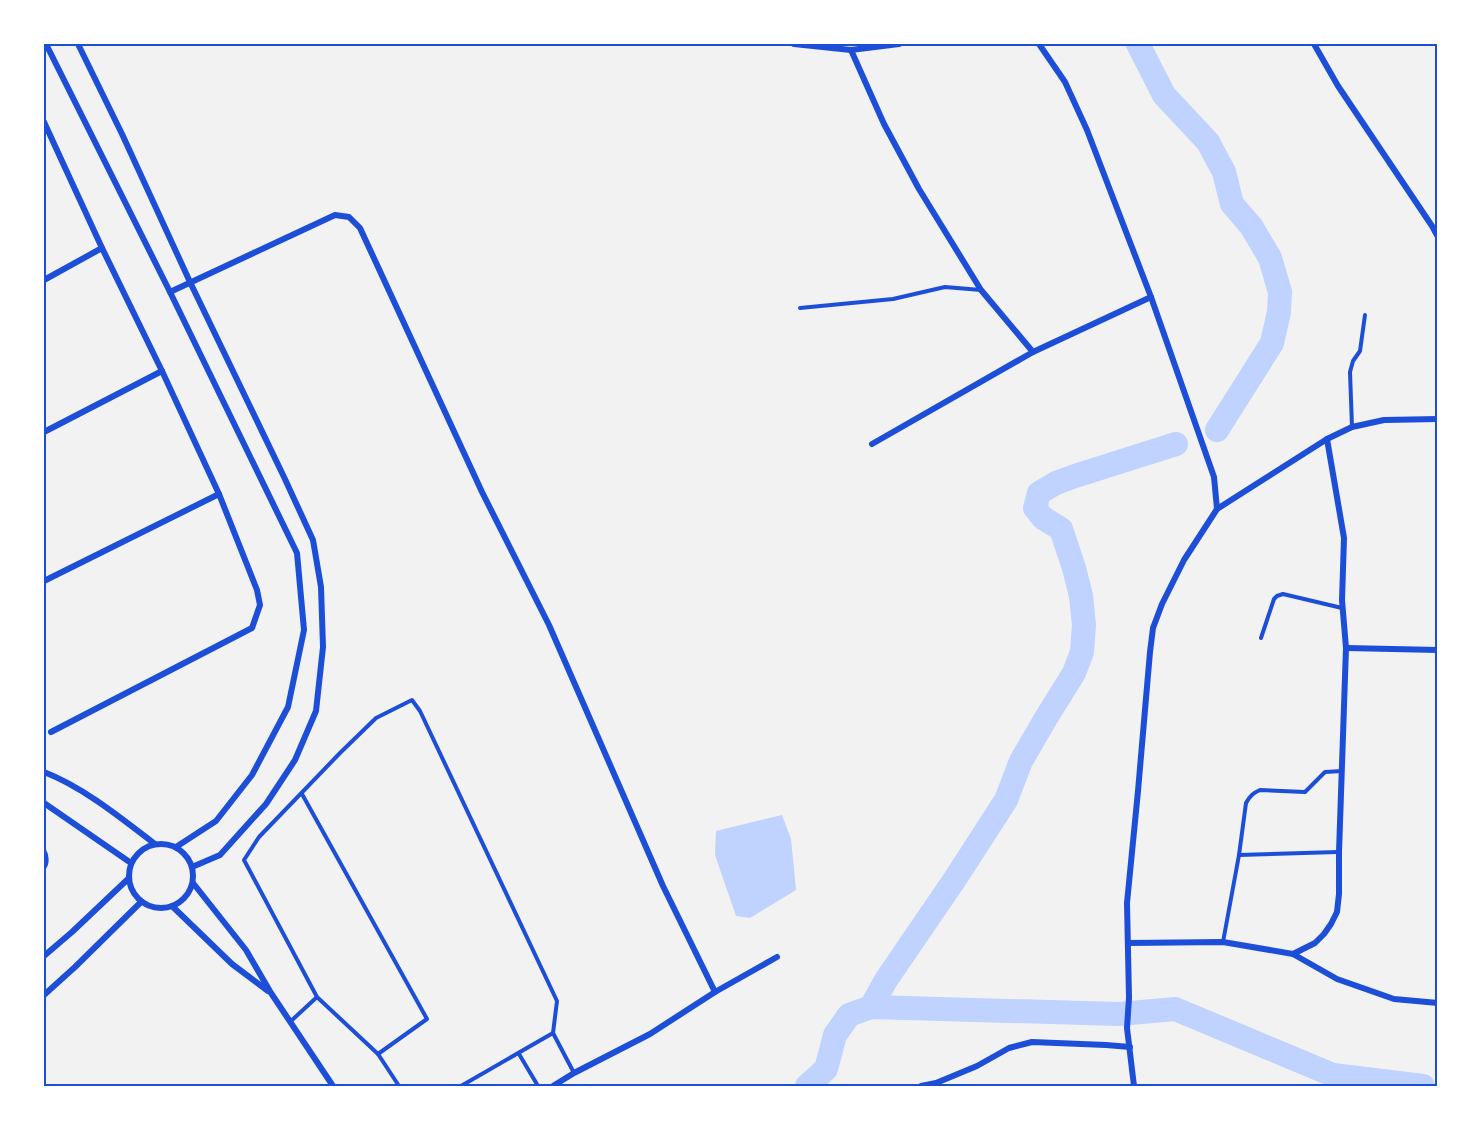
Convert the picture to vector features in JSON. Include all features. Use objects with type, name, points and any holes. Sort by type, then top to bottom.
[{"type":"street","points":[[46,44],[297,553],[304,630],[288,707],[252,775],[216,821],[176,847]]},
{"type":"street","points":[[78,44],[123,134],[189,282],[313,540],[321,587],[323,647],[316,711],[295,760],[266,804],[220,855],[192,867]]},
{"type":"street","points":[[794,44],[851,50],[899,44]]},
{"type":"street","points":[[1039,44],[1065,82],[1087,130],[1151,297],[1214,477],[1217,509]]},
{"type":"street","points":[[1314,44],[1338,86],[1432,226],[1437,237]]},
{"type":"street","points":[[851,50],[884,124],[919,189],[981,290],[1033,352]]},
{"type":"street","points":[[44,126],[219,494],[257,590],[260,605],[252,628],[51,732]]},
{"type":"street","points":[[170,292],[336,215],[349,217],[360,228],[482,492],[549,625],[663,886],[715,992]]},
{"type":"street","points":[[44,280],[102,248]]},
{"type":"street","points":[[872,444],[1033,352],[1151,297]]},
{"type":"street","points":[[44,432],[162,371]]},
{"type":"street","points":[[1134,1086],[1127,1029],[1127,903],[1150,652],[1154,628],[1162,604],[1184,560],[1217,509],[1327,439],[1352,427],[1384,420],[1437,419]]},
{"type":"street","points":[[1293,954],[1315,943],[1332,924],[1340,894],[1339,852],[1346,648],[1342,608],[1344,538],[1327,439]]},
{"type":"street","points":[[44,581],[219,494]]},
{"type":"street","points":[[1346,648],[1437,650]]},
{"type":"street","points":[[44,772],[74,787],[108,809],[155,844]]},
{"type":"street","points":[[44,803],[131,863]]},
{"type":"street","points":[[166,843],[176,847],[189,859],[192,867],[194,875],[189,893],[182,901],[162,908],[151,907],[141,902],[130,888],[128,879],[131,863],[145,847],[166,843]]},
{"type":"street","points":[[44,956],[128,879]]},
{"type":"street","points":[[193,883],[246,950],[271,993],[333,1086]]},
{"type":"street","points":[[44,995],[141,902]]},
{"type":"street","points":[[172,906],[232,964],[271,993]]},
{"type":"street","points":[[1128,943],[1223,942],[1293,954],[1337,979],[1394,999],[1437,1003]]},
{"type":"street","points":[[553,1086],[650,1034],[715,992],[777,957]]},
{"type":"street","points":[[921,1086],[936,1083],[977,1066],[1009,1048],[1032,1042],[1130,1047]]},
{"type":"lane","points":[[800,308],[892,299],[945,287],[981,290]]},
{"type":"lane","points":[[1352,427],[1350,372],[1353,361],[1360,351],[1365,315]]},
{"type":"lane","points":[[1261,638],[1277,596],[1283,594],[1342,608]]},
{"type":"lane","points":[[399,1086],[378,1054],[317,998],[244,860],[259,837],[376,718],[412,700],[420,711],[466,805],[557,1000],[553,1033],[574,1073]]},
{"type":"lane","points":[[1223,942],[1249,796],[1260,790],[1305,792],[1325,772],[1342,771]]},
{"type":"lane","points":[[302,794],[427,1019],[378,1054]]},
{"type":"lane","points":[[44,850],[47,856],[44,868]]},
{"type":"lane","points":[[1239,855],[1339,852]]},
{"type":"lane","points":[[291,1021],[317,998]]},
{"type":"lane","points":[[461,1086],[553,1033]]},
{"type":"lane","points":[[519,1054],[538,1086]]},
{"type":"water","points":[[782,815],[791,839],[796,890],[750,918],[736,916],[715,855],[716,831]]},
{"type":"waterway","points":[[1138,44],[1164,95],[1208,142],[1224,172],[1232,204],[1251,226],[1270,258],[1280,292],[1279,312],[1272,343],[1217,430]]},
{"type":"waterway","points":[[871,1007],[886,980],[1006,800],[1021,761],[1074,673],[1082,652],[1084,625],[1081,596],[1074,568],[1061,529],[1043,518],[1035,508],[1039,493],[1075,476],[1176,444]]},
{"type":"waterway","points":[[807,1086],[826,1069],[835,1035],[849,1015],[871,1007],[1119,1014],[1175,1009],[1333,1075],[1423,1086]]}]
